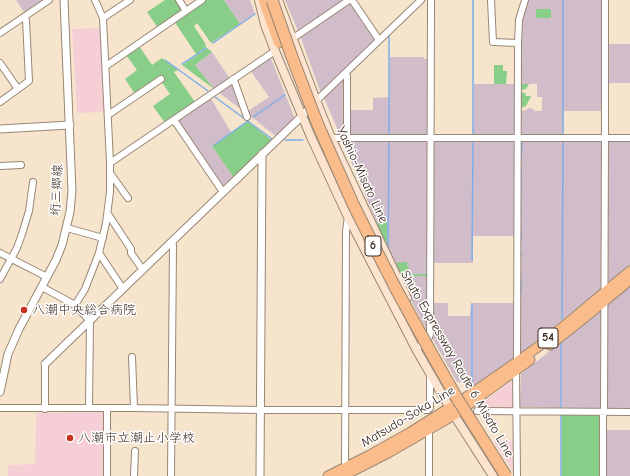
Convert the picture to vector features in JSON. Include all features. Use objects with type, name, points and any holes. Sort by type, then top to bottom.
[{"type":"highway","name":"Shuto Expressway Route 6 Misato Line","points":[[273,0],[292,57],[318,125],[353,204],[396,290],[431,353],[458,400],[506,476]]},
{"type":"highway","name":"Shuto Expressway Route 6 Misato Line","points":[[258,2],[321,147],[366,245],[428,362],[494,475]]},
{"type":"highway","points":[[258,2],[265,25]]},
{"type":"main road","name":"Yashio-Misato Line","points":[[278,0],[331,138],[394,273],[428,340],[458,407],[494,475]]},
{"type":"main road","name":"Yashio-Misato Line","points":[[265,25],[302,116],[348,217],[416,349],[430,374],[512,476]]},
{"type":"main road","points":[[348,217],[351,204],[349,192],[350,178]]},
{"type":"main road","name":"Matsudo-Soka Line","points":[[517,366],[630,271]]},
{"type":"main road","name":"Matsudo-Soka Line","points":[[328,476],[345,474],[388,453],[429,430],[458,407],[604,302],[630,280]]},
{"type":"main road","name":"Matsudo-Soka Line","points":[[345,474],[409,433],[458,407]]},
{"type":"street","points":[[0,33],[49,0]]},
{"type":"street","name":"垳三郷線","points":[[0,392],[8,354],[19,329],[42,287],[62,245],[70,212],[72,191],[64,0]]},
{"type":"street","points":[[75,306],[99,253],[108,214],[110,192],[104,18],[95,0]]},
{"type":"street","points":[[104,18],[130,0]]},
{"type":"street","points":[[179,0],[186,11]]},
{"type":"street","points":[[106,66],[202,0]]},
{"type":"street","points":[[292,39],[351,0],[380,40]]},
{"type":"street","points":[[45,409],[45,364],[421,0]]},
{"type":"street","points":[[416,349],[428,340],[430,334],[431,0]]},
{"type":"street","points":[[491,0],[493,42],[518,42]]},
{"type":"street","points":[[517,476],[518,42],[519,20],[525,0]]},
{"type":"street","points":[[603,476],[605,0]]},
{"type":"street","points":[[0,102],[30,81],[26,20],[24,17]]},
{"type":"street","points":[[110,163],[275,51]]},
{"type":"street","points":[[0,63],[18,89]]},
{"type":"street","points":[[345,73],[347,76],[347,138]]},
{"type":"street","points":[[108,114],[161,78]]},
{"type":"street","points":[[233,79],[247,118]]},
{"type":"street","points":[[174,120],[223,192]]},
{"type":"street","points":[[0,130],[70,125]]},
{"type":"street","points":[[331,138],[630,138]]},
{"type":"street","points":[[260,476],[262,154]]},
{"type":"street","points":[[0,166],[21,165]]},
{"type":"street","points":[[110,173],[128,198]]},
{"type":"street","points":[[0,279],[22,234],[27,219],[33,182]]},
{"type":"street","points":[[108,214],[143,270]]},
{"type":"street","points":[[345,474],[346,231],[348,217]]},
{"type":"street","points":[[66,228],[103,238]]},
{"type":"street","points":[[170,243],[173,245],[171,476]]},
{"type":"street","points":[[0,253],[47,277]]},
{"type":"street","points":[[99,253],[123,289]]},
{"type":"street","points":[[42,287],[75,306],[90,321],[89,408]]},
{"type":"street","points":[[132,357],[134,408]]},
{"type":"street","points":[[0,408],[428,410],[430,408],[430,374]]},
{"type":"street","points":[[107,408],[107,476]]},
{"type":"street","points":[[477,411],[630,412]]},
{"type":"street","points":[[429,430],[429,476]]},
{"type":"street","points":[[134,476],[135,451]]},
{"type":"shaded area","points":[[16,0],[42,0],[24,12]]},
{"type":"shaded area","points":[[224,0],[250,0],[255,14],[240,24]]},
{"type":"shaded area","points":[[285,0],[343,0],[298,31]]},
{"type":"shaded area","points":[[527,0],[603,0],[603,111],[564,111],[563,136],[520,136],[520,111],[527,110],[528,108],[534,109],[534,111],[542,111],[542,97],[537,97],[537,84],[520,84],[520,27]]},
{"type":"shaded area","points":[[350,2],[376,40],[321,93],[300,36]]},
{"type":"shaded area","points":[[102,28],[106,112],[77,113],[72,29]]},
{"type":"shaded area","points":[[607,44],[630,44],[630,83],[607,83]]},
{"type":"shaded area","points":[[212,52],[230,79],[214,89],[195,65]]},
{"type":"shaded area","points":[[270,56],[295,119],[277,137],[249,115],[248,111],[269,97],[250,70]]},
{"type":"shaded area","points":[[390,57],[424,57],[424,59],[430,59],[429,136],[348,135],[348,110],[373,110],[373,98],[389,97]]},
{"type":"shaded area","points":[[345,78],[345,135],[340,135],[324,98]]},
{"type":"shaded area","points":[[231,83],[233,84],[242,110],[218,92]]},
{"type":"shaded area","points":[[474,84],[515,84],[514,136],[473,136]]},
{"type":"shaded area","points":[[210,97],[231,132],[212,146],[234,178],[224,188],[177,120]]},
{"type":"shaded area","points":[[342,141],[429,141],[428,329],[426,329],[398,276]]},
{"type":"shaded area","points":[[433,142],[516,142],[515,236],[473,236],[473,263],[433,263]]},
{"type":"shaded area","points":[[520,142],[603,142],[602,288],[519,355]]},
{"type":"shaded area","points":[[607,142],[630,142],[630,265],[607,285]]},
{"type":"shaded area","points":[[630,286],[630,408],[606,408],[607,305]]},
{"type":"shaded area","points":[[432,303],[448,303],[448,316],[470,316],[471,303],[515,303],[515,358],[474,386],[473,384],[471,385],[470,382],[457,382],[432,336]]},
{"type":"shaded area","points":[[602,309],[602,408],[562,408],[562,341]]},
{"type":"shaded area","points":[[561,342],[561,408],[520,407],[521,374]]},
{"type":"shaded area","points":[[514,379],[514,408],[478,408],[479,405]]},
{"type":"shaded area","name":"八潮市立潮止小学校","points":[[105,412],[105,476],[8,476],[8,465],[35,464],[36,413]]},
{"type":"shaded area","points":[[606,430],[630,430],[630,476],[606,476]]},
{"type":"shaded area","points":[[493,441],[515,441],[515,470],[513,471]]},
{"type":"green space","points":[[165,0],[176,0],[184,10],[158,28],[147,12]]},
{"type":"green space","points":[[204,0],[224,0],[240,24],[211,43],[197,23],[194,26],[206,47],[196,54],[174,21]]},
{"type":"green space","points":[[536,9],[551,9],[551,18],[536,18]]},
{"type":"green space","points":[[139,46],[152,65],[162,58],[178,70],[174,72],[195,102],[165,123],[153,106],[170,94],[161,81],[135,94],[125,79],[137,70],[126,55]]},
{"type":"green space","points":[[207,48],[212,52],[195,65],[214,89],[182,65]]},
{"type":"green space","points":[[494,65],[503,65],[503,71],[507,71],[506,84],[494,84]]},
{"type":"green space","points":[[520,84],[529,84],[526,89],[522,90],[521,92],[525,93],[526,96],[531,96],[526,106],[520,108]]},
{"type":"green space","points":[[247,121],[273,141],[234,178],[212,146]]},
{"type":"green space","points":[[387,222],[387,249],[376,223]]},
{"type":"green space","points":[[407,262],[409,274],[428,274],[428,276],[398,276],[393,263]]},
{"type":"green space","points":[[562,415],[601,415],[601,476],[562,476]]},
{"type":"waterway","points":[[473,0],[473,135]]},
{"type":"waterway","points":[[563,0],[563,134]]},
{"type":"waterway","points":[[213,43],[255,14]]},
{"type":"waterway","points":[[389,36],[389,135]]},
{"type":"waterway","points":[[182,64],[206,48]]},
{"type":"waterway","points":[[165,60],[208,91]]},
{"type":"waterway","points":[[253,117],[285,95]]},
{"type":"waterway","points":[[215,97],[272,139]]},
{"type":"waterway","points":[[214,145],[248,121]]},
{"type":"waterway","points":[[285,140],[303,140]]},
{"type":"waterway","points":[[388,249],[389,142]]},
{"type":"waterway","points":[[521,159],[522,142]]},
{"type":"waterway","points":[[562,319],[563,142]]},
{"type":"waterway","points":[[472,260],[473,143]]},
{"type":"waterway","points":[[521,168],[521,195]]},
{"type":"waterway","points":[[521,204],[521,213]]},
{"type":"waterway","points":[[521,232],[521,241]]},
{"type":"waterway","points":[[521,279],[521,293]]},
{"type":"waterway","points":[[472,304],[472,383]]},
{"type":"waterway","points":[[520,328],[520,334]]},
{"type":"waterway","points":[[520,339],[520,352]]},
{"type":"waterway","points":[[561,343],[561,407]]},
{"type":"waterway","points":[[561,415],[561,476]]},
{"type":"place","name":"八潮中央総合病院","points":[[24,310]]},
{"type":"place","name":"八潮市立潮止小学校","points":[[70,438]]}]
